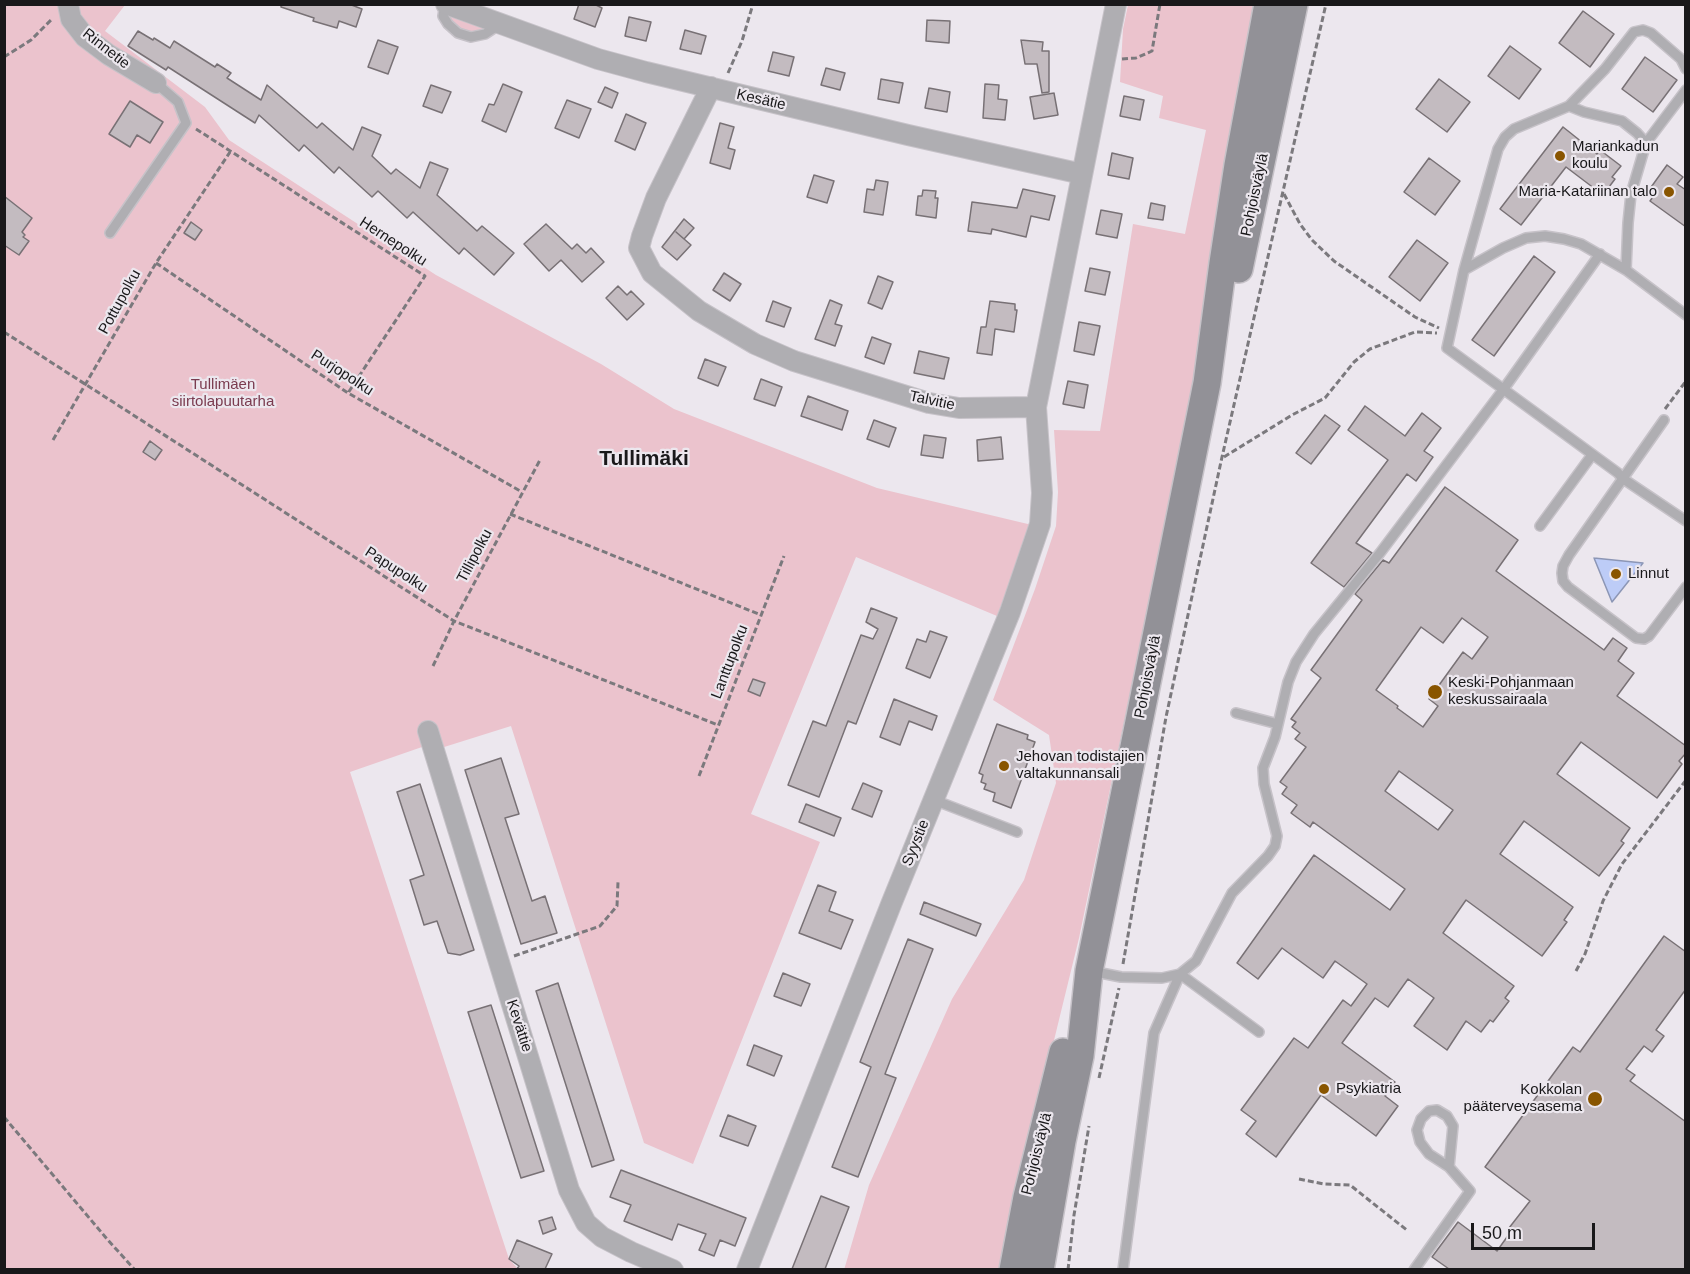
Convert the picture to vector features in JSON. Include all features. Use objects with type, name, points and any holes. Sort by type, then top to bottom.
[{"type":"main road","name":"Pohjoisväylä","points":[[1040,1269],[1062,1141],[1080,1056],[1089,971],[1207,383],[1235,187],[1269,4]]},
{"type":"main road","name":"Pohjoisväylä","points":[[1207,383],[1239,268],[1294,4]]},
{"type":"main road","name":"Pohjoisväylä","points":[[1013,1269],[1027,1197],[1056,1078],[1089,971]]},
{"type":"street","name":"Rinnetie","points":[[68,4],[71,19],[85,37],[109,55],[156,83]]},
{"type":"street","name":"Kesätie","points":[[445,4],[598,59],[716,89],[1082,174]]},
{"type":"street","points":[[1036,407],[1116,4]]},
{"type":"street","name":"Talvitie","points":[[716,89],[657,198],[642,236],[639,248],[652,273],[699,311],[755,344],[794,361],[929,403],[959,408],[1036,407]]},
{"type":"street","name":"Syystie","points":[[747,1269],[1010,612],[1040,524],[1042,493],[1036,407]]},
{"type":"street","name":"Kevättie","points":[[428,731],[569,1190],[586,1223],[602,1237],[673,1269]]},
{"type":"lane","points":[[1686,69],[1681,59],[1651,33],[1643,30],[1634,32],[1605,69],[1569,106],[1514,129],[1505,137],[1498,148],[1464,270],[1447,348],[1622,478],[1686,521]]},
{"type":"lane","points":[[110,233],[186,123],[178,102],[156,83]]},
{"type":"lane","points":[[1626,270],[1631,194],[1646,143],[1686,90]]},
{"type":"lane","points":[[1569,106],[1622,121],[1646,143]]},
{"type":"lane","points":[[1464,270],[1526,238],[1545,236],[1564,239],[1581,244],[1626,270],[1686,315]]},
{"type":"lane","points":[[1089,971],[1121,977],[1162,978],[1180,974],[1196,962],[1232,893],[1275,846],[1277,836],[1266,795],[1263,768],[1296,662],[1314,634],[1380,553],[1503,390],[1600,254]]},
{"type":"lane","points":[[1664,420],[1569,555],[1563,566],[1563,581],[1628,633],[1636,638],[1644,639],[1649,636],[1686,587]]},
{"type":"lane","points":[[1540,526],[1592,455]]},
{"type":"lane","points":[[1236,713],[1278,724]]},
{"type":"lane","points":[[934,800],[1017,832]]},
{"type":"lane","points":[[1180,974],[1259,1032]]},
{"type":"lane","points":[[1123,1269],[1154,1033],[1180,974]]},
{"type":"lane","points":[[1414,1269],[1470,1191],[1449,1167],[1429,1154],[1420,1142],[1417,1130],[1420,1119],[1429,1111],[1437,1110],[1448,1116],[1453,1126],[1449,1167]]},
{"type":"path","points":[[716,89],[742,41],[753,4]]},
{"type":"path","points":[[1117,58],[1137,58],[1152,51],[1160,4]]},
{"type":"path","points":[[1097,1088],[1121,977],[1166,717],[1222,458],[1326,4]]},
{"type":"path","points":[[4,57],[31,40],[53,19]]},
{"type":"path","points":[[186,123],[230,152]]},
{"type":"path","name":"Pottupolku","points":[[53,440],[156,263],[230,152]]},
{"type":"path","name":"Hernepolku","points":[[230,152],[425,276],[348,393]]},
{"type":"path","points":[[1284,193],[1300,224],[1312,240],[1334,261],[1415,317],[1451,334]]},
{"type":"path","name":"Purjopolku","points":[[156,263],[348,393],[522,492]]},
{"type":"path","points":[[4,332],[87,385]]},
{"type":"path","points":[[1222,458],[1292,415],[1325,398],[1354,362],[1370,349],[1415,332],[1451,334]]},
{"type":"path","name":"Papupolku","points":[[87,385],[454,621],[718,725]]},
{"type":"path","name":"Tillipolku","points":[[434,666],[454,621],[540,460]]},
{"type":"path","points":[[510,514],[761,615]]},
{"type":"path","name":"Lanttupolku","points":[[699,776],[784,556]]},
{"type":"path","points":[[1576,971],[1586,954],[1603,901],[1622,864],[1686,780]]},
{"type":"path","points":[[498,961],[600,926],[618,906],[618,882]]},
{"type":"path","points":[[4,1116],[93,1223],[135,1269]]},
{"type":"path","points":[[1068,1269],[1074,1215],[1090,1121]]},
{"type":"path","points":[[1299,1179],[1324,1184],[1350,1185],[1408,1231]]},
{"type":"green space","name":"Tullimäen siirtolapuutarha","points":[[5,5],[63,5],[89,33],[74,5],[125,5],[105,31],[205,107],[229,140],[436,275],[601,364],[674,409],[877,488],[1032,525],[997,616],[856,557],[751,814],[820,842],[693,1164],[644,1143],[511,726],[441,748],[422,747],[350,772],[509,1259],[518,1269],[5,1270]]},
{"type":"green space","points":[[445,5],[500,24],[471,37],[448,24]]},
{"type":"green space","points":[[1128,5],[1259,5],[1204,338],[1079,938],[1002,1269],[844,1270],[869,1185],[952,999],[1024,880],[1056,783],[1049,735],[993,700],[1056,526],[1058,492],[1054,430],[1100,431],[1133,224],[1185,234],[1206,130],[1159,118],[1163,96],[1120,82],[1123,29]]},
{"type":"water","points":[[1594,558],[1643,563],[1612,602]]},
{"type":"building","points":[[281,4],[349,4],[362,9],[356,27],[339,21],[337,28],[313,21],[314,18],[281,7]]},
{"type":"building","points":[[579,4],[594,4],[602,8],[595,27],[574,19]]},
{"type":"building","points":[[1583,11],[1614,34],[1590,67],[1559,43]]},
{"type":"building","points":[[629,17],[651,22],[646,41],[625,36]]},
{"type":"building","points":[[927,20],[950,21],[949,43],[926,41]]},
{"type":"building","points":[[685,30],[706,36],[701,54],[680,49]]},
{"type":"building","points":[[138,31],[170,48],[174,41],[215,67],[217,64],[231,73],[227,78],[261,100],[267,85],[317,128],[322,123],[353,150],[362,127],[381,135],[372,156],[391,174],[396,169],[420,188],[430,162],[448,169],[437,195],[477,231],[482,226],[514,253],[494,275],[464,248],[459,254],[413,212],[407,218],[378,191],[372,197],[339,167],[334,173],[304,145],[299,151],[259,115],[255,123],[168,67],[166,70],[128,46]]},
{"type":"building","points":[[378,40],[398,47],[388,74],[368,67]]},
{"type":"building","points":[[1021,40],[1043,42],[1042,51],[1049,51],[1049,92],[1042,93],[1037,64],[1025,64]]},
{"type":"building","points":[[1510,46],[1541,69],[1519,99],[1488,76]]},
{"type":"building","points":[[773,52],[794,57],[789,76],[768,71]]},
{"type":"building","points":[[1645,57],[1677,80],[1653,112],[1622,89]]},
{"type":"building","points":[[826,68],[845,73],[840,90],[821,85]]},
{"type":"building","points":[[881,79],[903,83],[899,103],[878,99]]},
{"type":"building","points":[[1439,79],[1470,102],[1447,132],[1416,109]]},
{"type":"building","points":[[503,84],[522,92],[506,132],[482,121],[489,104],[494,105]]},
{"type":"building","points":[[985,84],[999,85],[998,99],[1007,100],[1005,120],[983,118]]},
{"type":"building","points":[[431,85],[451,92],[442,113],[423,106]]},
{"type":"building","points":[[605,87],[618,93],[612,108],[598,102]]},
{"type":"building","points":[[929,88],[950,92],[947,112],[925,108]]},
{"type":"building","points":[[1054,93],[1058,115],[1034,119],[1030,97]]},
{"type":"building","points":[[1124,96],[1144,100],[1140,120],[1120,116]]},
{"type":"building","points":[[567,100],[591,109],[579,138],[555,128]]},
{"type":"building","points":[[130,101],[163,122],[150,143],[137,135],[130,147],[109,134]]},
{"type":"building","points":[[626,114],[646,123],[635,150],[615,141]]},
{"type":"building","points":[[720,123],[734,127],[728,148],[735,150],[730,169],[710,163]]},
{"type":"building","points":[[1563,127],[1597,154],[1600,150],[1621,166],[1612,177],[1615,179],[1603,195],[1566,167],[1521,225],[1500,209]]},
{"type":"building","points":[[1112,153],[1133,158],[1129,179],[1108,175]]},
{"type":"building","points":[[1429,158],[1460,181],[1435,215],[1404,192]]},
{"type":"building","name":"Maria-Katariinan talo","points":[[1667,165],[1683,177],[1677,184],[1686,190],[1686,227],[1650,201],[1655,194],[1649,190]]},
{"type":"building","points":[[814,175],[834,181],[827,203],[807,197]]},
{"type":"building","points":[[876,180],[888,182],[883,215],[864,212],[867,189],[874,190]]},
{"type":"building","points":[[1023,189],[1055,196],[1049,220],[1031,216],[1026,237],[992,229],[991,234],[968,231],[972,202],[1017,208]]},
{"type":"building","points":[[923,190],[936,191],[935,198],[938,198],[936,218],[916,215],[918,196],[922,196]]},
{"type":"building","points":[[4,196],[32,218],[22,232],[25,235],[23,237],[29,241],[19,255],[4,245]]},
{"type":"building","points":[[1151,203],[1165,206],[1163,220],[1148,218]]},
{"type":"building","points":[[1101,210],[1122,214],[1117,238],[1096,234]]},
{"type":"building","points":[[684,219],[694,228],[684,239],[691,245],[677,260],[662,247]]},
{"type":"building","points":[[191,222],[202,230],[195,240],[184,233]]},
{"type":"building","points":[[546,224],[572,249],[577,244],[586,253],[591,248],[604,262],[582,282],[561,260],[549,271],[524,244]]},
{"type":"building","points":[[1417,240],[1448,263],[1420,301],[1389,277]]},
{"type":"building","points":[[1534,256],[1555,272],[1494,356],[1472,340]]},
{"type":"building","points":[[1090,268],[1110,272],[1105,295],[1085,291]]},
{"type":"building","points":[[724,273],[741,284],[730,301],[713,290]]},
{"type":"building","points":[[878,276],[893,282],[882,309],[868,303]]},
{"type":"building","points":[[618,286],[627,295],[631,291],[644,304],[627,320],[606,298]]},
{"type":"building","points":[[830,300],[842,305],[835,324],[842,326],[835,346],[815,339]]},
{"type":"building","points":[[773,301],[791,308],[784,327],[766,321]]},
{"type":"building","points":[[990,301],[1015,304],[1015,310],[1017,310],[1014,332],[995,329],[992,355],[977,353],[981,327],[986,327]]},
{"type":"building","points":[[1079,322],[1100,326],[1094,355],[1074,351]]},
{"type":"building","points":[[872,337],[891,344],[884,364],[865,357]]},
{"type":"building","points":[[919,351],[949,358],[944,379],[914,373]]},
{"type":"building","points":[[705,359],[726,367],[718,386],[698,378]]},
{"type":"building","points":[[761,379],[782,387],[775,406],[754,399]]},
{"type":"building","points":[[1068,381],[1088,385],[1084,408],[1063,404]]},
{"type":"building","points":[[808,396],[848,411],[842,430],[801,416]]},
{"type":"building","points":[[1365,406],[1405,436],[1422,413],[1441,428],[1424,451],[1433,457],[1416,481],[1407,474],[1356,543],[1372,553],[1344,587],[1311,563],[1388,460],[1348,430]]},
{"type":"building","points":[[1325,415],[1340,426],[1311,464],[1296,453]]},
{"type":"building","points":[[874,420],[896,428],[889,447],[867,439]]},
{"type":"building","points":[[924,435],[946,438],[943,458],[921,455]]},
{"type":"building","points":[[1001,437],[1003,459],[978,461],[977,440]]},
{"type":"building","points":[[150,441],[162,450],[155,460],[143,452]]},
{"type":"building","points":[[1445,487],[1518,540],[1496,571],[1604,650],[1613,638],[1627,648],[1618,661],[1634,673],[1617,696],[1686,746],[1686,753],[1679,761],[1682,764],[1657,798],[1581,742],[1557,774],[1630,828],[1621,841],[1624,843],[1599,876],[1524,821],[1500,854],[1573,907],[1564,920],[1567,922],[1542,956],[1466,900],[1443,933],[1514,986],[1505,998],[1509,1001],[1493,1022],[1490,1020],[1481,1032],[1466,1021],[1447,1050],[1414,1026],[1434,998],[1408,979],[1388,1007],[1375,998],[1342,1043],[1395,1082],[1385,1096],[1398,1106],[1376,1136],[1321,1095],[1276,1157],[1246,1134],[1256,1121],[1241,1110],[1294,1038],[1308,1048],[1343,1000],[1351,1006],[1367,984],[1335,961],[1323,978],[1282,948],[1258,979],[1237,963],[1314,855],[1390,910],[1405,889],[1313,822],[1310,827],[1291,813],[1297,805],[1282,794],[1287,787],[1280,782],[1306,747],[1295,739],[1300,733],[1292,727],[1296,722],[1291,719],[1321,678],[1311,670],[1362,600],[1355,594],[1383,560],[1389,563]],"holes":[[[1462,618],[1488,637],[1472,659],[1463,652],[1429,699],[1438,706],[1423,727],[1376,690],[1421,627],[1443,643]],[[1399,771],[1453,810],[1438,830],[1385,791]]]},
{"type":"building","points":[[871,608],[897,618],[856,724],[848,721],[819,797],[788,785],[813,721],[826,726],[861,635],[873,639],[878,629],[866,622]]},
{"type":"building","points":[[930,631],[947,637],[930,678],[906,668],[917,639],[926,642]]},
{"type":"building","points":[[753,679],[765,683],[760,696],[748,691]]},
{"type":"building","points":[[894,699],[937,716],[932,730],[909,721],[900,745],[880,737]]},
{"type":"building","name":"Jehovan todistajien valtakunnansali","points":[[997,724],[1028,735],[1027,739],[1035,742],[1011,808],[993,801],[995,793],[984,789],[986,784],[981,782],[983,775],[979,773]]},
{"type":"building","points":[[501,758],[519,814],[505,818],[532,901],[545,896],[557,933],[521,944],[465,770]]},
{"type":"building","points":[[863,783],[882,791],[872,817],[852,809]]},
{"type":"building","points":[[420,784],[474,950],[460,955],[448,953],[437,921],[424,925],[410,880],[424,875],[397,792]]},
{"type":"building","points":[[806,804],[841,818],[834,836],[799,822]]},
{"type":"building","points":[[818,885],[836,892],[829,911],[853,920],[841,949],[799,933]]},
{"type":"building","points":[[924,902],[981,924],[976,936],[920,914]]},
{"type":"building","name":"Kokkolan pääterveysasema","points":[[1664,936],[1686,952],[1686,989],[1656,1030],[1664,1036],[1652,1052],[1644,1046],[1626,1069],[1635,1075],[1630,1081],[1686,1122],[1686,1269],[1449,1269],[1432,1257],[1458,1222],[1497,1251],[1512,1230],[1509,1228],[1530,1201],[1485,1167],[1573,1047],[1580,1052]]},
{"type":"building","points":[[908,939],[933,949],[885,1074],[896,1078],[858,1177],[832,1167],[871,1067],[860,1062]]},
{"type":"building","points":[[783,973],[810,984],[801,1006],[774,996]]},
{"type":"building","points":[[558,983],[614,1160],[592,1167],[536,991]]},
{"type":"building","points":[[491,1005],[544,1171],[521,1178],[468,1012]]},
{"type":"building","points":[[754,1045],[782,1056],[774,1076],[747,1065]]},
{"type":"building","points":[[728,1115],[756,1126],[748,1146],[720,1136]]},
{"type":"building","points":[[621,1170],[746,1218],[735,1246],[720,1240],[714,1256],[699,1250],[706,1234],[678,1224],[672,1240],[624,1221],[631,1205],[610,1197]]},
{"type":"building","points":[[821,1196],[849,1207],[825,1269],[792,1269]]},
{"type":"building","points":[[552,1217],[556,1229],[543,1234],[539,1221]]},
{"type":"building","points":[[517,1240],[552,1254],[545,1269],[517,1269],[519,1266],[509,1259]]},
{"type":"place","name":"Mariankadun koulu","points":[[1560,156]]},
{"type":"place","name":"Maria-Katariinan talo","points":[[1669,192]]},
{"type":"place","name":"Linnut","points":[[1616,574]]},
{"type":"place","name":"Keski-Pohjanmaan keskussairaala","points":[[1435,692]]},
{"type":"place","name":"Jehovan todistajien valtakunnansali","points":[[1004,766]]},
{"type":"place","name":"Psykiatria","points":[[1324,1089]]},
{"type":"place","name":"Kokkolan pääterveysasema","points":[[1595,1099]]},
{"type":"district","name":"Tullimäki","points":[[644,459]]}]
